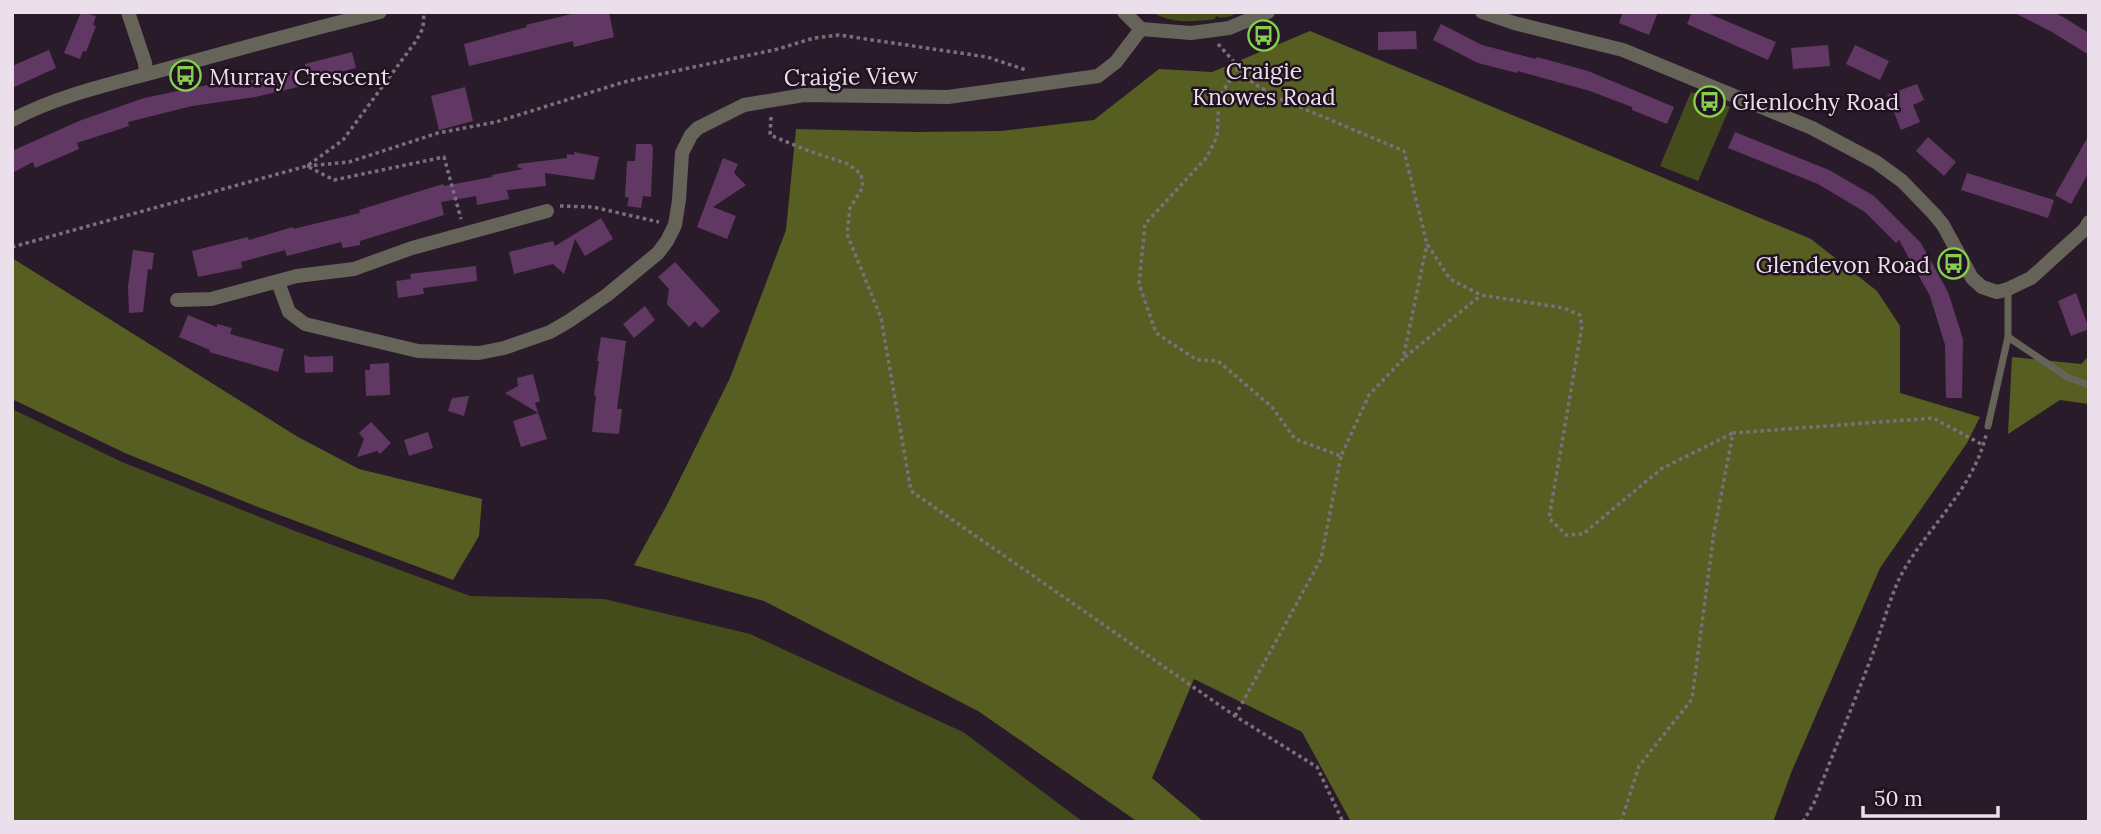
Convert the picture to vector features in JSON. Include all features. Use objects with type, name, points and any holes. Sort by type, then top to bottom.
[{"type":"street","points":[[128,12],[145,63],[146,74]]},
{"type":"street","points":[[12,120],[29,111],[98,88],[380,12]]},
{"type":"street","points":[[1124,12],[1141,29],[1191,33],[1229,28],[1268,12]]},
{"type":"street","points":[[1482,12],[1514,23],[1623,50],[1812,128],[1875,162],[1902,181],[1925,203],[1943,225],[1972,278],[1982,287],[1997,292],[2031,278],[2085,229],[2089,222]]},
{"type":"street","name":"Craigie View","points":[[278,282],[289,312],[305,324],[418,351],[479,353],[504,348],[529,340],[569,321],[607,295],[658,253],[675,225],[682,153],[691,135],[698,128],[744,105],[804,95],[948,97],[1098,76],[1116,62],[1141,29]]},
{"type":"street","points":[[177,300],[211,299],[297,276],[354,269],[412,248],[547,211]]},
{"type":"lane","points":[[1988,426],[2008,337],[2008,289]]},
{"type":"lane","points":[[2008,337],[2067,377],[2089,385]]},
{"type":"path","points":[[307,166],[343,140],[416,41],[423,28],[424,12]]},
{"type":"path","points":[[1208,31],[1252,83],[1276,97],[1404,151],[1427,244],[1450,279],[1481,295],[1564,308],[1580,315],[1582,326],[1549,518],[1566,535],[1583,534],[1661,469],[1733,433],[1933,418],[1983,445]]},
{"type":"path","points":[[12,247],[307,166],[349,162],[438,133],[496,122],[624,82],[778,49],[814,38],[838,35],[987,57],[1058,82]]},
{"type":"path","points":[[1237,68],[1219,97],[1217,136],[1206,158],[1145,224],[1139,284],[1156,333],[1198,360],[1219,361],[1272,407],[1294,439],[1341,456]]},
{"type":"path","points":[[771,100],[770,135],[848,164],[860,174],[863,187],[850,208],[848,234],[881,318],[911,491],[1235,716],[1317,767],[1343,822]]},
{"type":"path","points":[[307,166],[334,180],[444,157],[465,233]]},
{"type":"path","points":[[547,211],[559,206],[593,207],[675,225]]},
{"type":"path","points":[[1403,359],[1427,244]]},
{"type":"path","points":[[1235,716],[1321,559],[1341,456],[1369,394],[1403,359],[1481,295]]},
{"type":"path","points":[[1803,822],[1819,790],[1900,578],[1969,477],[1988,426]]},
{"type":"path","points":[[1621,822],[1639,766],[1692,699],[1714,532],[1733,433]]},
{"type":"green space","points":[[1152,12],[1240,12],[1225,17],[1216,16],[1215,19],[1190,21],[1167,19]]},
{"type":"green space","points":[[1310,31],[1811,239],[1877,291],[1900,326],[1900,393],[1980,417],[1967,443],[1880,568],[1791,773],[1773,822],[1351,822],[1302,732],[1194,679],[1152,778],[1204,822],[1138,822],[978,711],[764,601],[634,565],[730,378],[786,230],[796,129],[1001,131],[1094,120],[1159,69],[1212,72]]},
{"type":"green space","points":[[1691,92],[1730,107],[1698,181],[1660,166]]},
{"type":"green space","points":[[12,258],[298,437],[359,469],[482,499],[479,536],[453,580],[253,505],[125,453],[12,399]]},
{"type":"green space","points":[[2089,356],[2089,404],[2060,400],[2008,434],[2012,357],[2081,364]]},
{"type":"green space","points":[[12,409],[122,462],[295,531],[470,596],[604,599],[750,634],[963,732],[1083,822],[12,822]]},
{"type":"building","points":[[81,12],[96,16],[93,25],[96,26],[86,52],[83,51],[80,59],[64,53]]},
{"type":"building","points":[[580,12],[609,12],[614,37],[574,47],[573,41],[469,66],[464,44]]},
{"type":"building","points":[[1623,12],[1658,12],[1649,35],[1619,23]]},
{"type":"building","points":[[1692,12],[1705,12],[1776,42],[1768,60],[1687,24]]},
{"type":"building","points":[[2013,12],[2053,12],[2063,17],[2089,33],[2089,55],[2052,32]]},
{"type":"building","points":[[1441,24],[1482,45],[1588,71],[1674,107],[1667,124],[1590,91],[1478,63],[1433,40]]},
{"type":"building","points":[[1416,31],[1417,49],[1378,50],[1378,32]]},
{"type":"building","points":[[1828,45],[1830,66],[1793,69],[1791,48]]},
{"type":"building","points":[[1855,45],[1889,61],[1880,80],[1846,64]]},
{"type":"building","points":[[49,50],[56,68],[12,88],[12,66]]},
{"type":"building","points":[[352,52],[356,68],[309,80],[305,64]]},
{"type":"building","points":[[294,70],[298,87],[255,97],[192,106],[128,122],[129,126],[77,143],[79,149],[35,168],[33,162],[12,173],[12,151],[79,121],[144,98],[234,80],[235,84]]},
{"type":"building","points":[[1917,84],[1924,100],[1913,105],[1920,122],[1901,130],[1887,95]]},
{"type":"building","points":[[465,87],[473,121],[439,130],[431,96]]},
{"type":"building","points":[[1735,132],[1829,170],[1874,196],[1921,243],[1948,292],[1963,339],[1962,398],[1946,398],[1945,345],[1930,296],[1899,240],[1896,243],[1865,212],[1818,184],[1728,148]]},
{"type":"building","points":[[2089,135],[2089,172],[2071,204],[2055,195]]},
{"type":"building","points":[[1928,137],[1956,162],[1944,176],[1916,151]]},
{"type":"building","points":[[636,144],[651,144],[653,147],[651,197],[643,196],[641,208],[627,206],[629,198],[625,197],[627,161],[635,161]]},
{"type":"building","points":[[574,152],[599,157],[594,180],[545,173],[546,186],[507,190],[509,199],[477,205],[476,196],[441,202],[444,215],[360,241],[360,245],[343,248],[341,242],[287,256],[285,250],[241,262],[242,268],[198,277],[192,251],[360,213],[359,210],[443,184],[444,186],[492,177],[523,169],[517,167],[518,164],[567,158],[567,154],[574,155]]},
{"type":"building","points":[[723,158],[738,164],[734,173],[746,185],[713,207],[736,216],[727,239],[697,227]]},
{"type":"building","points":[[1967,173],[2054,200],[2048,218],[1961,190]]},
{"type":"building","points":[[601,218],[613,239],[585,256],[575,239],[564,274],[553,264],[514,274],[509,252],[553,241],[555,246]]},
{"type":"building","points":[[133,250],[154,253],[152,270],[148,269],[143,312],[129,313],[128,287]]},
{"type":"building","points":[[675,262],[720,311],[702,328],[695,321],[689,327],[667,304],[669,289],[658,277]]},
{"type":"building","points":[[476,266],[477,281],[423,288],[424,294],[398,298],[396,281],[411,279],[410,274]]},
{"type":"building","points":[[2076,293],[2089,329],[2071,336],[2058,301]]},
{"type":"building","points":[[645,306],[655,320],[634,338],[623,324]]},
{"type":"building","points":[[188,315],[217,327],[217,324],[232,328],[230,334],[284,349],[278,372],[209,352],[210,350],[179,337]]},
{"type":"building","points":[[601,337],[626,341],[617,409],[622,409],[619,434],[592,432]]},
{"type":"building","points":[[304,355],[333,356],[333,372],[305,373]]},
{"type":"building","points":[[389,363],[390,395],[366,396],[365,370],[370,370],[370,364]]},
{"type":"building","points":[[533,374],[540,401],[535,403],[547,439],[521,447],[513,421],[538,413],[505,393],[518,386],[517,378]]},
{"type":"building","points":[[469,396],[464,416],[448,411],[452,398]]},
{"type":"building","points":[[371,422],[391,443],[380,454],[377,451],[357,457],[364,439],[359,433]]},
{"type":"building","points":[[428,432],[433,448],[409,456],[404,440]]},
{"type":"place","name":"Craigie Knowes Road","points":[[1264,36]]},
{"type":"place","name":"Murray Crescent","points":[[186,76]]},
{"type":"place","name":"Glenlochy Road","points":[[1709,101]]},
{"type":"place","name":"Glendevon Road","points":[[1953,264]]}]
